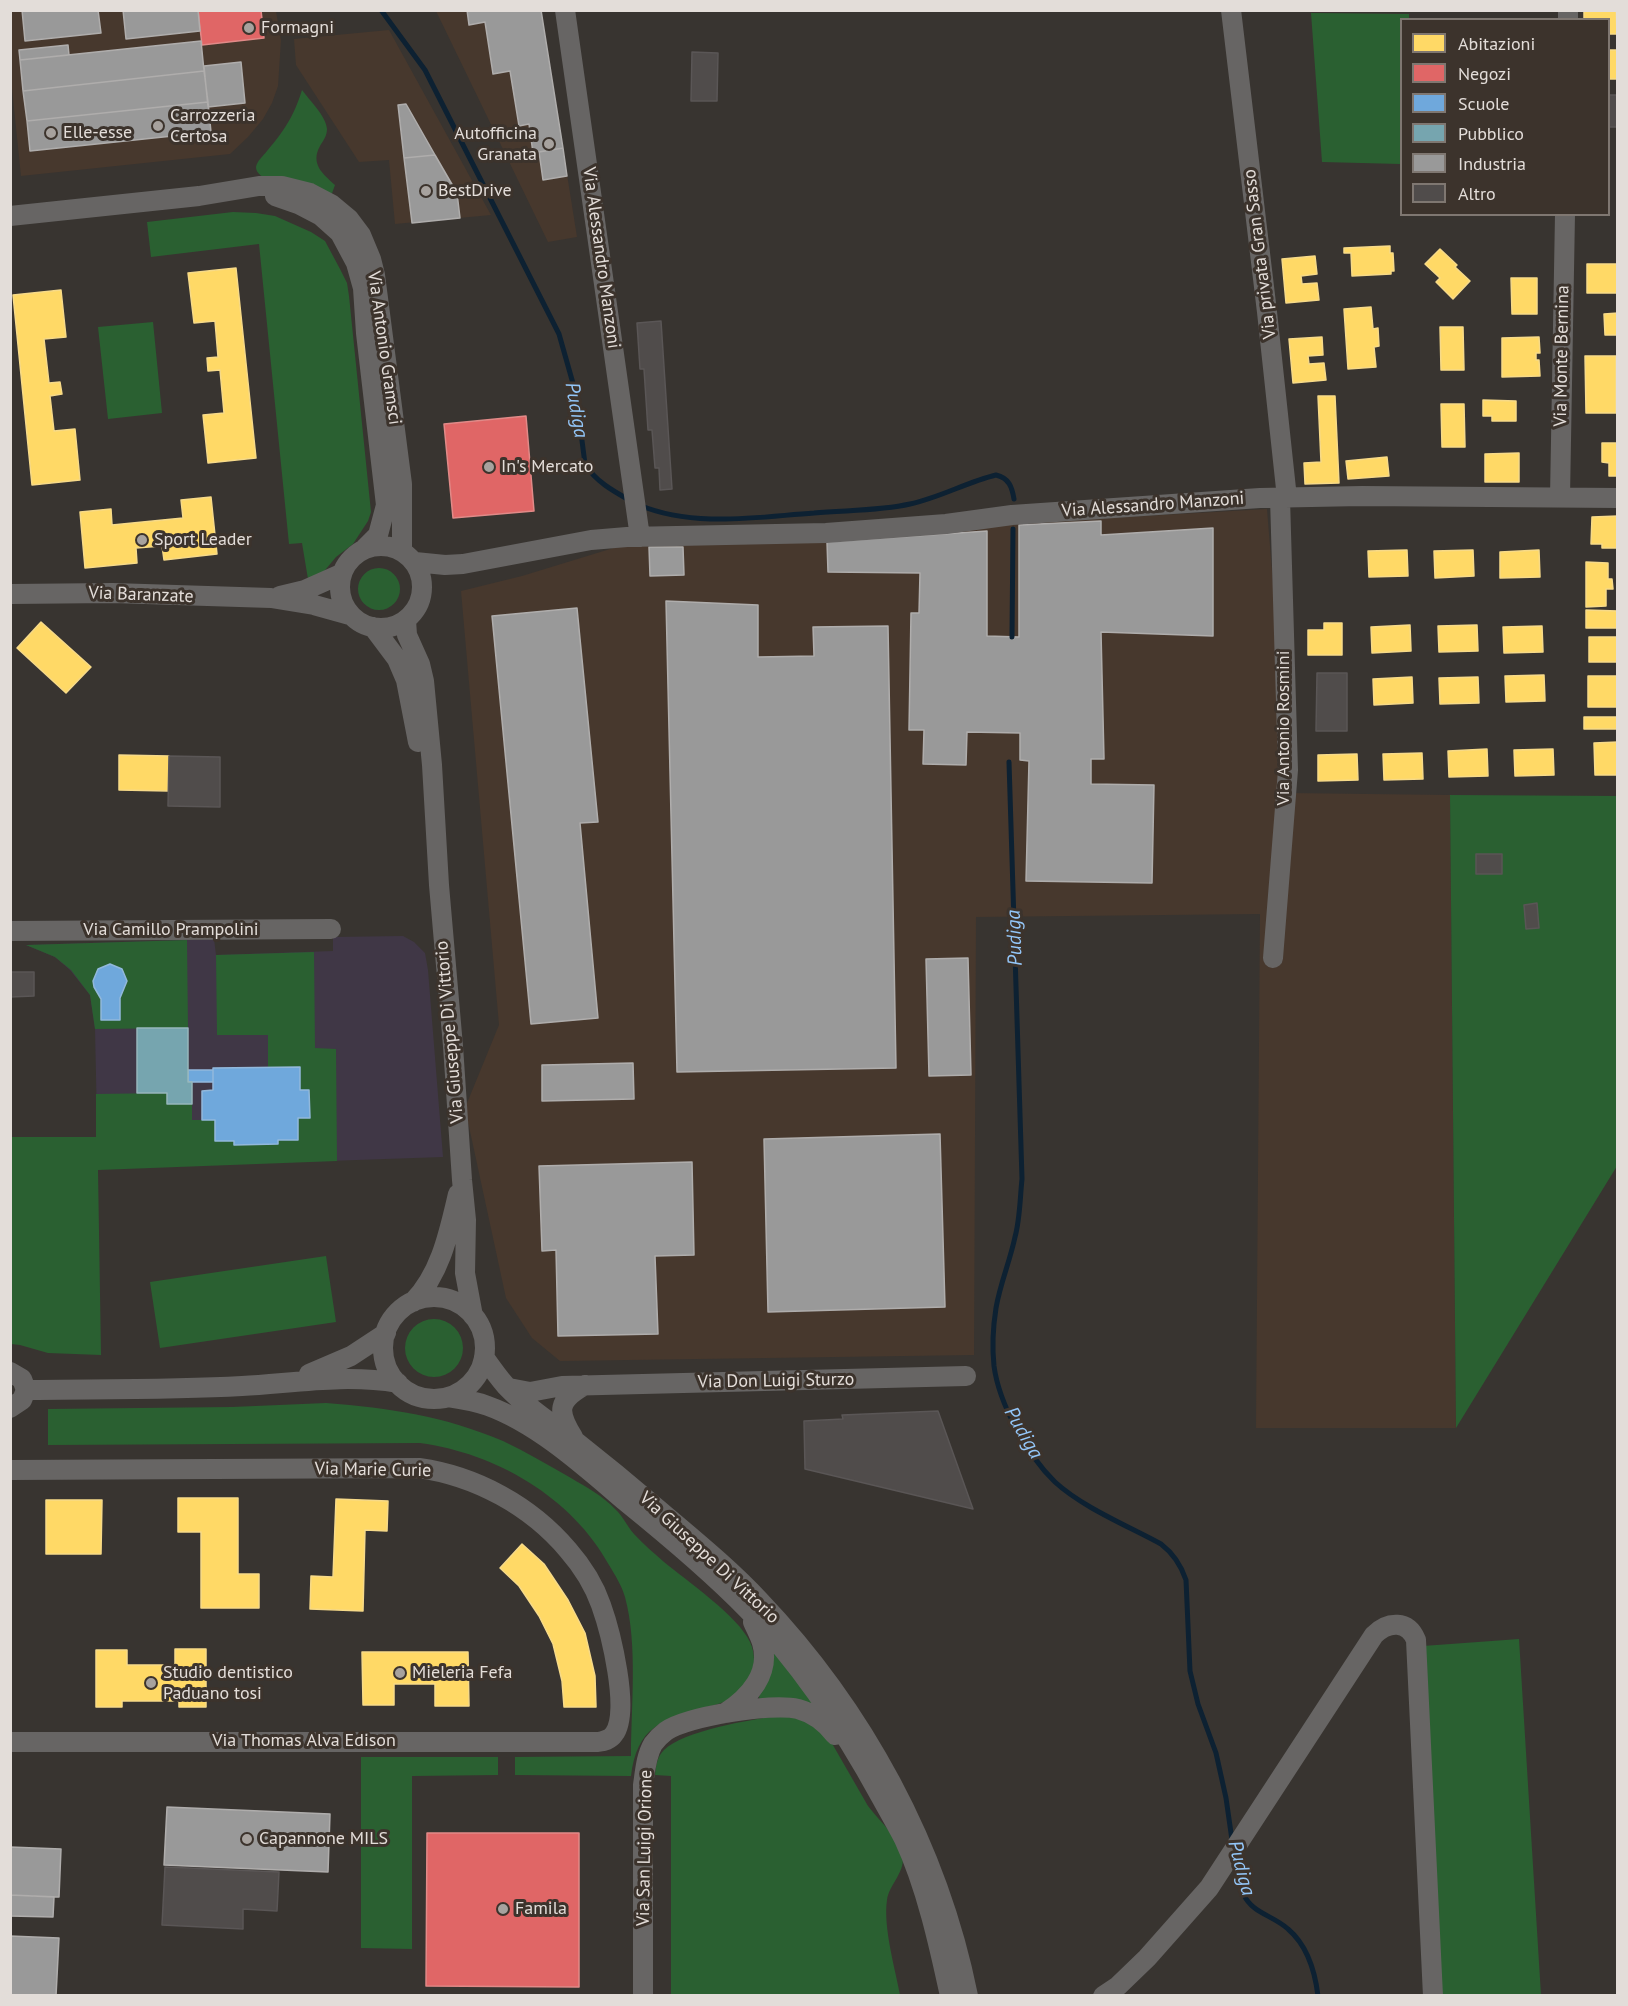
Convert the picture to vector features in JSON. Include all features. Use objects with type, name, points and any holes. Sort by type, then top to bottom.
[{"type":"street","name":"Via Alessandro Manzoni","points":[[565,10],[638,520],[690,536],[848,532],[935,525],[1023,514],[1284,498],[1362,496],[1617,498]]},
{"type":"street","name":"Via privata Gran Sasso","points":[[1231,10],[1267,312],[1284,498]]},
{"type":"street","name":"Via Antonio Gramsci","points":[[219,194],[259,186],[282,186],[310,194],[331,204],[349,219],[361,235],[375,275],[409,556]]},
{"type":"street","name":"Via Antonio Gramsci","points":[[10,216],[255,192],[298,204],[321,216],[340,233],[356,263],[363,288],[386,505],[378,535],[365,548]]},
{"type":"street","name":"Via Monte Bernina","points":[[1560,497],[1565,216]]},
{"type":"street","name":"Via Antonio Rosmini","points":[[1273,958],[1288,770],[1284,498]]},
{"type":"street","points":[[409,556],[420,571],[423,591],[414,612],[396,626],[384,628],[373,627],[350,615],[342,602],[339,588],[341,574],[351,559],[365,548],[378,545],[390,546],[409,556],[445,565],[463,564],[591,540],[638,520]]},
{"type":"street","points":[[423,591],[463,564]]},
{"type":"street","name":"Via Baranzate","points":[[271,598],[305,590],[341,574]]},
{"type":"street","name":"Via Baranzate","points":[[10,594],[113,593],[271,598],[314,605],[350,615]]},
{"type":"street","name":"Via Giuseppe Di Vittorio","points":[[406,620],[407,635],[420,664],[424,681],[466,1221],[465,1273],[473,1316]]},
{"type":"street","name":"Via Giuseppe Di Vittorio","points":[[373,627],[397,659],[406,680],[415,723],[439,885]]},
{"type":"street","name":"Via Camillo Prampolini","points":[[10,931],[331,930]]},
{"type":"street","name":"Via Giuseppe Di Vittorio","points":[[413,1302],[430,1282],[437,1266],[462,1179]]},
{"type":"street","points":[[435,1298],[446,1299],[465,1308],[473,1316],[482,1330],[484,1339],[484,1358],[475,1378],[459,1392],[448,1397],[427,1398],[416,1395],[398,1383],[386,1365],[384,1354],[386,1333],[396,1315],[413,1302],[435,1298]]},
{"type":"street","points":[[287,1381],[351,1356],[386,1333]]},
{"type":"street","name":"Via Giuseppe Di Vittorio","points":[[484,1358],[509,1389],[694,1539],[758,1598],[788,1632],[840,1699],[881,1764],[905,1809],[934,1877],[968,1995]]},
{"type":"street","points":[[10,1372],[22,1379],[26,1390],[22,1401],[10,1408]]},
{"type":"street","name":"Via Don Luigi Sturzo","points":[[509,1389],[530,1392],[562,1386],[585,1385],[966,1376]]},
{"type":"street","points":[[26,1390],[241,1386],[287,1381],[359,1378],[398,1383]]},
{"type":"street","points":[[575,1441],[563,1420],[562,1405],[567,1396],[585,1385]]},
{"type":"street","name":"Via Giuseppe Di Vittorio","points":[[448,1397],[472,1401],[503,1412],[547,1439],[598,1478],[685,1551],[748,1610],[777,1642],[825,1704],[858,1756],[904,1839],[932,1919],[950,1995]]},
{"type":"street","name":"Via Marie Curie","points":[[10,1470],[419,1468],[439,1471],[488,1489],[530,1514],[547,1528],[581,1565],[600,1604],[617,1667],[619,1700],[615,1734],[608,1740],[598,1742]]},
{"type":"street","name":"Via San Luigi Orione","points":[[723,1714],[749,1694],[762,1671],[764,1659],[762,1643],[748,1610]]},
{"type":"street","points":[[1103,1995],[1118,1986],[1174,1929],[1224,1868],[1374,1635],[1383,1627],[1399,1624],[1409,1628],[1416,1640],[1417,1649],[1433,1995]]},
{"type":"street","name":"Via San Luigi Orione","points":[[643,1995],[643,1785],[646,1761],[653,1744],[665,1731],[723,1714],[761,1708],[797,1709],[819,1719],[838,1738],[875,1803],[891,1816]]},
{"type":"street","name":"Via Thomas Alva Edison","points":[[10,1742],[598,1742]]},
{"type":"shaded area","points":[[10,11],[276,11],[281,40],[278,86],[263,119],[230,154],[21,176],[11,79]]},
{"type":"shaded area","points":[[436,11],[541,11],[577,237],[548,242]]},
{"type":"shaded area","points":[[389,30],[491,215],[395,224],[389,160],[359,162],[296,65],[294,39]]},
{"type":"shaded area","points":[[1267,509],[1288,770],[1286,793],[1450,795],[1456,1428],[1256,1428],[1260,914],[976,917],[974,1355],[560,1361],[532,1338],[506,1298],[465,1108],[499,1025],[461,591],[522,576],[620,546]]},
{"type":"shaded area","points":[[403,936],[414,942],[425,953],[443,1157],[98,1169],[95,1029],[90,995],[70,970],[55,957],[26,945],[214,939],[216,955],[333,951],[333,937]]},
{"type":"green space","points":[[1311,13],[1409,14],[1409,18],[1400,18],[1400,164],[1322,162]]},
{"type":"green space","points":[[302,90],[326,124],[326,134],[316,158],[319,168],[335,185],[331,196],[264,178],[256,169],[259,161],[288,123]]},
{"type":"green space","points":[[233,212],[275,216],[311,232],[325,241],[347,283],[371,512],[353,544],[336,557],[321,575],[308,579],[302,543],[289,544],[259,244],[151,257],[147,222]]},
{"type":"green space","points":[[153,322],[162,413],[108,419],[98,327]]},
{"type":"green space","points":[[379,568],[387,569],[394,574],[399,581],[399,597],[394,604],[387,609],[379,610],[371,609],[364,604],[359,597],[358,589],[359,581],[364,574],[371,569]]},
{"type":"green space","points":[[1450,795],[1618,796],[1617,1166],[1456,1428]]},
{"type":"green space","points":[[187,940],[188,1028],[95,1029],[90,995],[71,970],[55,957],[26,945]]},
{"type":"green space","points":[[314,952],[315,1048],[336,1049],[337,1161],[98,1170],[101,1355],[48,1353],[11,1344],[11,1137],[96,1137],[96,1094],[167,1093],[192,1104],[192,1120],[215,1120],[215,1141],[234,1141],[235,1145],[277,1144],[278,1140],[298,1140],[298,1118],[310,1118],[309,1091],[300,1090],[268,1067],[268,1035],[217,1035],[216,955]]},
{"type":"green space","points":[[326,1256],[336,1322],[160,1348],[150,1282]]},
{"type":"green space","points":[[434,1319],[450,1324],[458,1332],[463,1348],[458,1364],[450,1372],[434,1377],[418,1372],[410,1364],[405,1348],[410,1332],[418,1324]]},
{"type":"green space","points":[[326,1403],[438,1419],[481,1432],[520,1450],[594,1492],[618,1512],[645,1545],[724,1610],[744,1632],[752,1647],[754,1657],[754,1667],[749,1682],[736,1695],[719,1704],[675,1717],[654,1728],[639,1746],[631,1776],[515,1775],[515,1757],[631,1756],[633,1655],[625,1597],[616,1577],[593,1541],[553,1499],[529,1482],[476,1457],[448,1448],[420,1443],[48,1445],[48,1409],[232,1407]]},
{"type":"green space","points":[[1519,1639],[1541,1995],[1439,1995],[1423,1646]]},
{"type":"green space","points":[[774,1652],[815,1705],[760,1700],[771,1654]]},
{"type":"green space","points":[[779,1716],[804,1719],[826,1733],[868,1806],[892,1834],[899,1847],[903,1860],[902,1866],[888,1894],[886,1911],[888,1935],[900,1995],[671,1995],[671,1776],[655,1775],[658,1759],[664,1750],[686,1737],[736,1723]]},
{"type":"green space","points":[[361,1757],[498,1757],[498,1775],[412,1776],[412,1949],[361,1948]]},
{"type":"building: Abitazioni","points":[[1584,10],[1616,10],[1617,34],[1610,34],[1610,18],[1584,18]]},
{"type":"building: Abitazioni","points":[[1610,50],[1618,50],[1618,79],[1610,79]]},
{"type":"building: Abitazioni","points":[[1390,246],[1390,253],[1393,253],[1394,271],[1391,271],[1391,274],[1352,276],[1351,253],[1344,253],[1344,248]]},
{"type":"building: Abitazioni","points":[[1440,249],[1470,281],[1453,299],[1436,282],[1440,278],[1425,264]]},
{"type":"building: Abitazioni","points":[[1315,256],[1317,274],[1301,276],[1302,284],[1317,283],[1319,300],[1286,303],[1282,259]]},
{"type":"building: Abitazioni","points":[[1587,264],[1618,264],[1618,293],[1587,293]]},
{"type":"building: Abitazioni","points":[[236,268],[256,458],[208,463],[203,415],[224,413],[220,370],[208,371],[207,358],[218,357],[215,321],[194,323],[188,273]]},
{"type":"building: Abitazioni","points":[[1511,278],[1537,278],[1537,314],[1512,314]]},
{"type":"building: Abitazioni","points":[[61,290],[66,337],[44,339],[49,383],[60,382],[62,394],[50,396],[54,431],[75,429],[80,480],[32,485],[13,295]]},
{"type":"building: Abitazioni","points":[[1371,307],[1373,329],[1378,328],[1379,346],[1374,347],[1376,367],[1348,369],[1344,309]]},
{"type":"building: Abitazioni","points":[[1618,313],[1618,335],[1605,335],[1604,314]]},
{"type":"building: Abitazioni","points":[[1440,327],[1463,327],[1464,370],[1441,370]]},
{"type":"building: Abitazioni","points":[[1322,337],[1323,355],[1308,356],[1309,364],[1324,363],[1326,380],[1293,383],[1289,339]]},
{"type":"building: Abitazioni","points":[[1539,337],[1540,353],[1536,353],[1536,360],[1539,360],[1540,376],[1502,377],[1502,338]]},
{"type":"building: Abitazioni","points":[[1585,356],[1616,356],[1616,413],[1586,413]]},
{"type":"building: Abitazioni","points":[[1318,396],[1335,396],[1339,483],[1305,484],[1304,463],[1321,462]]},
{"type":"building: Abitazioni","points":[[1483,400],[1516,401],[1516,421],[1492,421],[1492,416],[1483,416]]},
{"type":"building: Abitazioni","points":[[1441,404],[1464,404],[1465,447],[1442,447]]},
{"type":"building: Abitazioni","points":[[1602,443],[1618,443],[1618,476],[1609,476],[1609,463],[1602,462]]},
{"type":"building: Abitazioni","points":[[1519,453],[1519,482],[1485,482],[1485,454]]},
{"type":"building: Abitazioni","points":[[1387,457],[1389,476],[1348,479],[1346,461]]},
{"type":"building: Abitazioni","points":[[211,497],[217,554],[164,560],[162,546],[136,548],[137,563],[85,568],[80,512],[111,509],[112,525],[183,518],[181,500]]},
{"type":"building: Abitazioni","points":[[1618,516],[1618,548],[1602,548],[1602,544],[1591,544],[1592,517]]},
{"type":"building: Abitazioni","points":[[1407,550],[1408,576],[1369,577],[1368,551]]},
{"type":"building: Abitazioni","points":[[1473,550],[1474,576],[1435,578],[1434,551]]},
{"type":"building: Abitazioni","points":[[1539,550],[1540,577],[1500,578],[1500,552]]},
{"type":"building: Abitazioni","points":[[1586,562],[1608,563],[1608,579],[1612,579],[1613,589],[1606,589],[1606,606],[1586,607]]},
{"type":"building: Abitazioni","points":[[1586,610],[1618,611],[1618,628],[1586,628]]},
{"type":"building: Abitazioni","points":[[41,622],[91,667],[66,693],[17,648]]},
{"type":"building: Abitazioni","points":[[1324,623],[1342,623],[1342,655],[1308,655],[1308,630],[1324,630]]},
{"type":"building: Abitazioni","points":[[1410,625],[1411,651],[1372,653],[1371,627]]},
{"type":"building: Abitazioni","points":[[1477,625],[1478,651],[1439,652],[1438,626]]},
{"type":"building: Abitazioni","points":[[1542,626],[1543,652],[1504,653],[1503,627]]},
{"type":"building: Abitazioni","points":[[1589,637],[1618,637],[1618,662],[1589,662]]},
{"type":"building: Abitazioni","points":[[1544,675],[1545,701],[1506,702],[1505,676]]},
{"type":"building: Abitazioni","points":[[1588,676],[1618,676],[1618,707],[1588,707]]},
{"type":"building: Abitazioni","points":[[1412,677],[1413,703],[1374,705],[1373,679]]},
{"type":"building: Abitazioni","points":[[1478,677],[1479,703],[1440,704],[1439,678]]},
{"type":"building: Abitazioni","points":[[1584,717],[1618,717],[1618,729],[1584,729]]},
{"type":"building: Abitazioni","points":[[1618,742],[1618,775],[1595,775],[1594,743]]},
{"type":"building: Abitazioni","points":[[1487,749],[1488,776],[1449,777],[1448,751]]},
{"type":"building: Abitazioni","points":[[1553,749],[1554,775],[1515,776],[1514,750]]},
{"type":"building: Abitazioni","points":[[1422,753],[1423,779],[1384,780],[1383,754]]},
{"type":"building: Abitazioni","points":[[1357,754],[1358,780],[1318,781],[1318,755]]},
{"type":"building: Abitazioni","points":[[119,755],[169,756],[168,791],[119,790]]},
{"type":"building: Abitazioni","points":[[178,1498],[238,1498],[238,1574],[259,1574],[259,1608],[201,1608],[201,1532],[178,1532]]},
{"type":"building: Abitazioni","points":[[336,1499],[388,1501],[387,1531],[365,1530],[363,1611],[310,1609],[311,1576],[333,1577]]},
{"type":"building: Abitazioni","points":[[46,1500],[102,1500],[101,1554],[46,1554]]},
{"type":"building: Abitazioni","points":[[522,1544],[544,1564],[568,1600],[585,1633],[595,1676],[596,1707],[564,1707],[562,1681],[553,1644],[539,1616],[519,1586],[500,1568]]},
{"type":"building: Abitazioni","name":"Studio dentistico Paduano tosi","points":[[175,1649],[206,1649],[206,1707],[179,1707],[179,1701],[122,1701],[122,1707],[96,1707],[96,1650],[127,1650],[127,1665],[175,1665]]},
{"type":"building: Abitazioni","points":[[362,1652],[468,1652],[469,1706],[435,1706],[435,1684],[394,1684],[394,1705],[363,1705]]},
{"type":"building: Negozi","points":[[198,10],[261,10],[264,38],[202,45]]},
{"type":"building: Negozi","name":"In's Mercato","points":[[526,416],[534,511],[453,518],[444,424]]},
{"type":"building: Negozi","name":"Famila","points":[[427,1833],[579,1833],[579,1987],[426,1986]]},
{"type":"building: Scuole","points":[[110,964],[122,969],[127,981],[120,998],[120,1020],[101,1020],[101,999],[94,987],[93,981],[98,969]]},
{"type":"building: Scuole","points":[[300,1067],[300,1090],[309,1090],[310,1118],[298,1118],[298,1140],[278,1140],[278,1144],[234,1145],[234,1141],[215,1141],[215,1120],[202,1120],[202,1091],[213,1090],[213,1068]]},
{"type":"building: Scuole","points":[[188,1070],[213,1070],[213,1082],[188,1082]]},
{"type":"building: Pubblico","points":[[137,1028],[188,1028],[188,1082],[192,1082],[192,1104],[167,1104],[167,1093],[137,1093]]},
{"type":"building: Industria","points":[[22,10],[98,10],[101,33],[25,41]]},
{"type":"building: Industria","points":[[123,10],[198,10],[200,31],[126,39]]},
{"type":"building: Industria","points":[[467,10],[541,10],[563,148],[533,153],[529,124],[519,126],[510,71],[493,74],[485,22],[469,25]]},
{"type":"building: Industria","points":[[201,41],[204,71],[23,91],[20,60]]},
{"type":"building: Industria","points":[[68,45],[69,55],[20,60],[19,50]]},
{"type":"building: Industria","points":[[241,62],[245,103],[208,107],[204,66]]},
{"type":"building: Industria","points":[[204,71],[208,102],[27,121],[23,91]]},
{"type":"building: Industria","points":[[208,102],[211,132],[30,151],[27,121]]},
{"type":"building: Industria","points":[[406,104],[435,155],[404,158],[398,105]]},
{"type":"building: Industria","points":[[563,148],[567,176],[543,180],[539,152]]},
{"type":"building: Industria","points":[[435,155],[457,193],[460,218],[412,223],[404,158]]},
{"type":"building: Industria","points":[[1101,521],[1101,535],[1213,528],[1213,636],[1101,632],[1104,759],[1091,759],[1091,784],[1154,785],[1152,883],[1026,881],[1029,761],[1020,760],[1020,733],[967,732],[966,765],[923,764],[924,730],[909,730],[911,613],[919,613],[920,573],[828,572],[827,542],[987,531],[987,636],[1019,637],[1019,525]]},
{"type":"building: Industria","points":[[649,547],[683,547],[684,575],[650,576]]},
{"type":"building: Industria","points":[[666,601],[758,605],[758,657],[814,656],[813,627],[888,626],[896,1068],[677,1072]]},
{"type":"building: Industria","points":[[577,608],[598,822],[580,823],[598,1018],[531,1024],[492,616]]},
{"type":"building: Industria","points":[[968,958],[971,1075],[929,1076],[926,959]]},
{"type":"building: Industria","points":[[633,1063],[634,1099],[542,1101],[542,1065]]},
{"type":"building: Industria","points":[[940,1134],[945,1307],[768,1312],[764,1139]]},
{"type":"building: Industria","points":[[692,1162],[694,1255],[655,1256],[658,1334],[558,1336],[556,1250],[542,1251],[539,1166]]},
{"type":"building: Industria","name":"Capannone MILS","points":[[167,1807],[330,1814],[328,1872],[164,1865]]},
{"type":"building: Industria","points":[[10,1847],[61,1849],[59,1897],[10,1895]]},
{"type":"building: Industria","points":[[10,1895],[54,1897],[53,1917],[10,1916]]},
{"type":"building: Industria","points":[[10,1936],[59,1938],[56,1996],[10,1996]]},
{"type":"building: Altro","points":[[692,52],[718,53],[717,101],[691,101]]},
{"type":"building: Altro","points":[[1610,95],[1618,95],[1618,127],[1610,127]]},
{"type":"building: Altro","points":[[661,321],[672,489],[660,490],[659,468],[655,468],[652,430],[648,430],[644,369],[640,369],[637,323]]},
{"type":"building: Altro","points":[[1317,673],[1347,673],[1347,731],[1316,731]]},
{"type":"building: Altro","points":[[169,756],[220,757],[220,807],[168,806]]},
{"type":"building: Altro","points":[[1476,854],[1502,854],[1502,874],[1476,874]]},
{"type":"building: Altro","points":[[1537,903],[1539,928],[1526,929],[1524,905]]},
{"type":"building: Altro","points":[[10,972],[34,972],[34,996],[10,997]]},
{"type":"building: Altro","points":[[938,1411],[973,1509],[805,1469],[804,1421],[843,1419],[842,1415]]},
{"type":"building: Altro","points":[[165,1867],[279,1872],[277,1911],[243,1909],[243,1929],[162,1925]]},
{"type":"waterway","name":"Pudiga","points":[[381,10],[425,70],[559,334],[576,394],[585,464],[599,481],[631,501]]},
{"type":"waterway","name":"Pudiga","points":[[639,505],[681,517],[703,519],[874,509],[921,501],[996,475],[1004,478],[1009,484],[1014,499]]},
{"type":"waterway","name":"Pudiga","points":[[1012,637],[1013,529]]},
{"type":"waterway","name":"Pudiga","points":[[1009,762],[1022,1179],[1017,1230],[995,1315],[993,1352],[997,1381],[1008,1413],[1025,1444],[1055,1482],[1078,1500],[1161,1544],[1182,1569],[1186,1580],[1190,1671],[1198,1704],[1216,1753],[1232,1840]]},
{"type":"waterway","name":"Pudiga","points":[[1235,1859],[1241,1886],[1248,1901],[1282,1925],[1301,1943],[1315,1977],[1318,1996]]},
{"type":"place","name":"Formagni","points":[[249,28]]},
{"type":"place","name":"Carrozzeria Certosa","points":[[158,126]]},
{"type":"place","name":"Elle-esse","points":[[51,133]]},
{"type":"place","name":"Autofficina Granata","points":[[549,144]]},
{"type":"place","name":"BestDrive","points":[[426,191]]},
{"type":"place","name":"In's Mercato","points":[[489,467]]},
{"type":"place","name":"Sport Leader","points":[[142,540]]},
{"type":"place","name":"Mieleria Fefa","points":[[400,1673]]},
{"type":"place","name":"Studio dentistico Paduano tosi","points":[[151,1683]]},
{"type":"place","name":"Capannone MILS","points":[[247,1839]]},
{"type":"place","name":"Famila","points":[[503,1909]]}]
